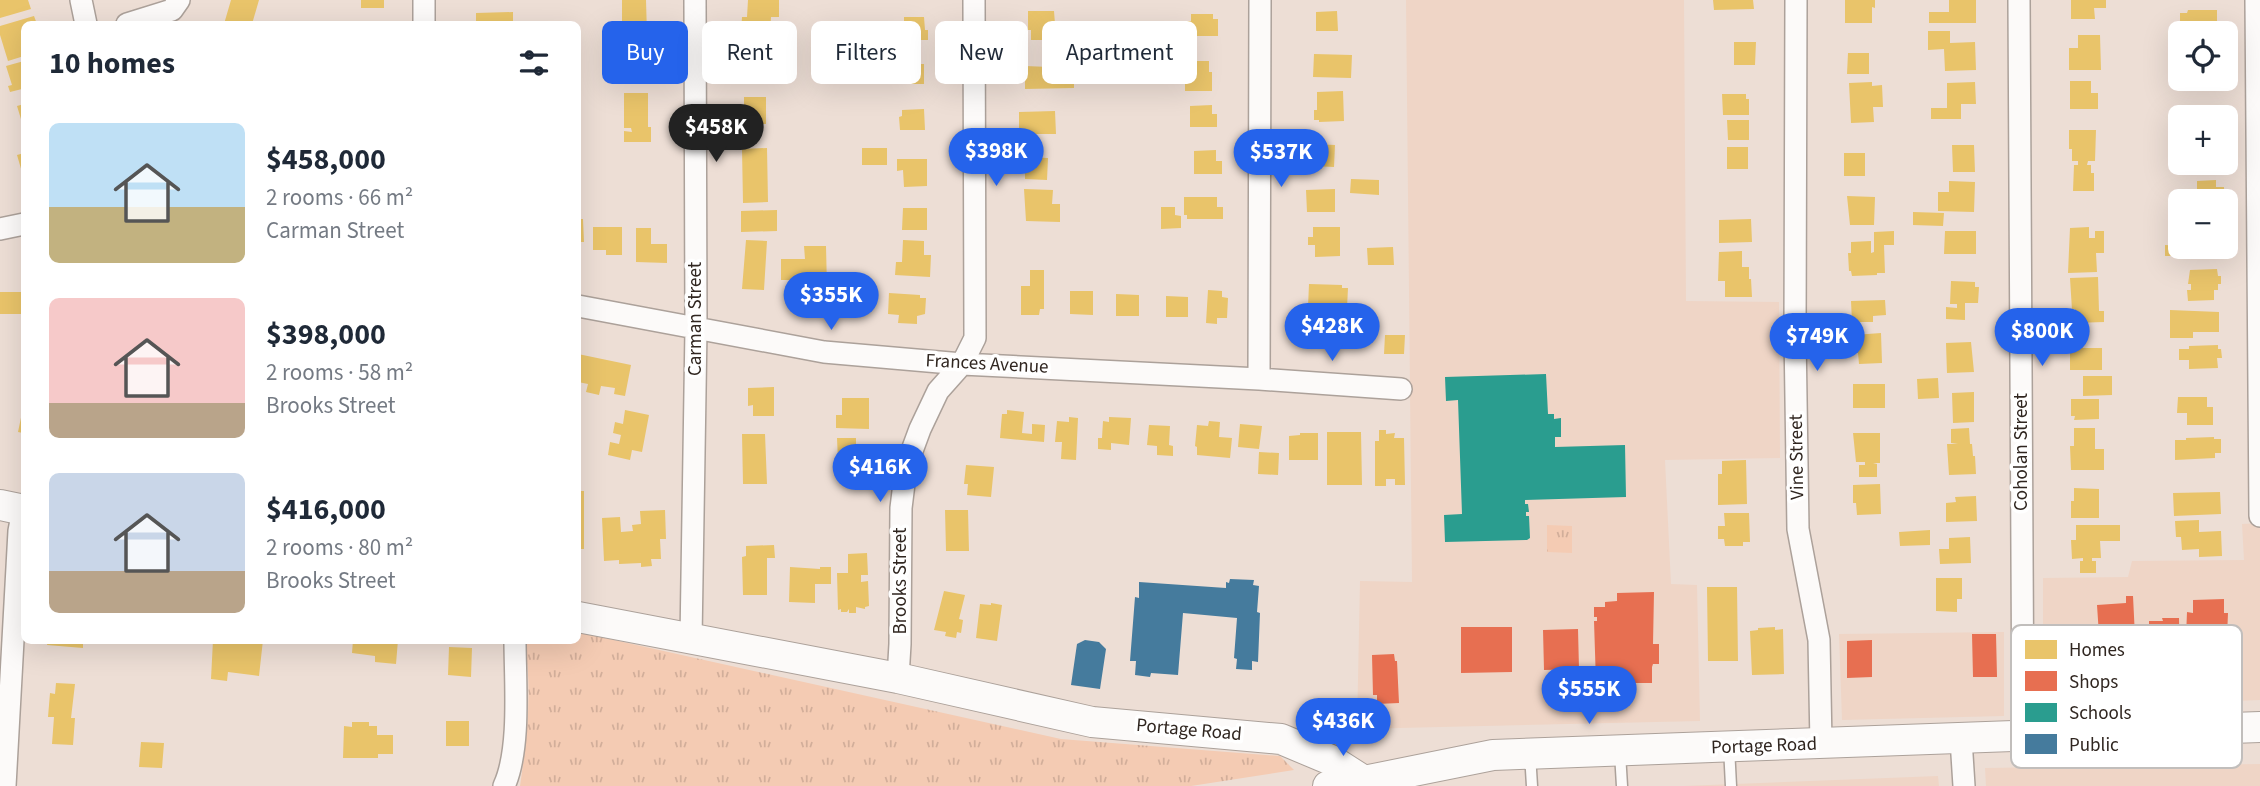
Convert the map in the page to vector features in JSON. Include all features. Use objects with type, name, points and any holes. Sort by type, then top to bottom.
[{"type":"main road","name":"Portage Road","points":[[581,618],[898,678],[1092,722],[1281,739],[1331,760],[1366,783],[1493,755],[2011,737]]},
{"type":"main road","name":"Portage Road","points":[[2242,728],[2260,727]]},
{"type":"main road","points":[[1328,786],[1366,783]]},
{"type":"street","points":[[81,0],[85,21]]},
{"type":"street","points":[[137,21],[172,10],[179,0]]},
{"type":"street","points":[[424,0],[424,21]]},
{"type":"street","name":"Carman Street","points":[[691,639],[696,329],[695,0]]},
{"type":"street","name":"Brooks Street","points":[[898,678],[901,508],[906,467],[938,391],[962,364],[975,338],[974,0]]},
{"type":"street","points":[[1259,379],[1260,0]]},
{"type":"street","name":"Vine Street","points":[[1796,0],[1795,334],[1798,529],[1819,640],[1821,744]]},
{"type":"street","name":"Coholan Street","points":[[2019,0],[2022,625]]},
{"type":"street","points":[[2256,0],[2260,516]]},
{"type":"street","points":[[0,229],[21,225]]},
{"type":"street","name":"Frances Avenue","points":[[581,307],[824,352],[962,364],[1401,389]]},
{"type":"street","points":[[5,786],[19,531],[16,508]]},
{"type":"street","points":[[504,786],[508,778],[514,734],[515,644]]},
{"type":"street","points":[[1961,739],[1964,786]]},
{"type":"lane","points":[[1729,747],[1731,786]]},
{"type":"lane","points":[[1620,751],[1622,786]]},
{"type":"lane","points":[[1530,753],[1532,786]]},
{"type":"shaded area","points":[[1406,0],[1684,0],[1686,301],[1779,302],[1780,458],[1665,460],[1671,584],[1697,585],[1700,721],[1357,729],[1360,581],[1412,582]]},
{"type":"shaded area","points":[[2260,523],[2260,700],[2242,701],[2242,625],[2043,625],[2043,578],[2128,577],[2132,561],[2244,560],[2242,524]]},
{"type":"shaded area","points":[[2004,632],[2004,716],[1842,720],[1839,634]]},
{"type":"shaded area","points":[[2242,764],[2260,764],[2260,786],[1986,786],[1985,768],[2242,768]]},
{"type":"shaded area","points":[[1938,776],[1939,786],[1683,786]]},
{"type":"green space","points":[[1547,525],[1572,526],[1572,553],[1547,552]]},
{"type":"green space","points":[[581,633],[1061,739],[1280,756],[1294,770],[1191,786],[520,786],[529,695],[524,644],[581,644]]},
{"type":"building: Homes","points":[[0,0],[28,0],[31,9],[0,18]]},
{"type":"building: Homes","points":[[231,0],[259,0],[253,21],[225,21]]},
{"type":"building: Homes","points":[[361,0],[384,0],[384,8],[361,8]]},
{"type":"building: Homes","points":[[622,0],[646,0],[647,21],[622,21]]},
{"type":"building: Homes","points":[[748,0],[779,0],[779,17],[771,17],[771,21],[742,21],[742,17],[747,17]]},
{"type":"building: Homes","points":[[1713,0],[1753,0],[1754,9],[1714,10]]},
{"type":"building: Homes","points":[[1845,0],[1875,0],[1872,23],[1845,23]]},
{"type":"building: Homes","points":[[1949,0],[1976,0],[1976,23],[1929,23],[1929,12],[1949,12]]},
{"type":"building: Homes","points":[[2071,0],[2106,0],[2106,8],[2094,8],[2095,19],[2071,19]]},
{"type":"building: Homes","points":[[2188,10],[2217,10],[2217,21],[2180,21],[2180,13],[2187,13]]},
{"type":"building: Homes","points":[[1028,11],[1054,11],[1055,21],[1042,21],[1042,40],[1031,40]]},
{"type":"building: Homes","points":[[1337,11],[1338,31],[1316,31],[1316,12]]},
{"type":"building: Homes","points":[[513,12],[513,21],[476,21],[476,13]]},
{"type":"building: Homes","points":[[1191,14],[1213,14],[1213,19],[1218,19],[1218,36],[1197,36],[1197,21],[1191,21]]},
{"type":"building: Homes","points":[[34,16],[36,21],[21,21],[21,57],[8,61],[0,26]]},
{"type":"building: Homes","points":[[904,17],[924,17],[928,40],[921,40],[921,21],[904,21]]},
{"type":"building: Homes","points":[[1928,31],[1950,31],[1950,43],[1975,42],[1976,70],[1945,71],[1944,49],[1928,50]]},
{"type":"building: Homes","points":[[2078,35],[2100,35],[2101,70],[2069,70],[2069,48],[2078,48]]},
{"type":"building: Homes","points":[[1734,42],[1756,42],[1755,65],[1734,65]]},
{"type":"building: Homes","points":[[1848,53],[1869,53],[1869,74],[1847,74]]},
{"type":"building: Homes","points":[[1314,54],[1352,55],[1351,78],[1313,77]]},
{"type":"building: Homes","points":[[1197,61],[1209,61],[1212,91],[1185,91],[1185,84],[1197,84]]},
{"type":"building: Homes","points":[[21,62],[21,89],[10,92],[8,86],[12,85],[6,66]]},
{"type":"building: Homes","points":[[921,64],[924,64],[924,84],[921,84]]},
{"type":"building: Homes","points":[[1028,66],[1042,67],[1042,84],[1074,84],[1074,88],[1025,89],[1025,84],[1028,84]]},
{"type":"building: Homes","points":[[2070,81],[2091,81],[2091,93],[2098,93],[2098,109],[2070,109]]},
{"type":"building: Homes","points":[[1872,82],[1872,86],[1882,85],[1883,107],[1873,107],[1874,122],[1851,123],[1849,83]]},
{"type":"building: Homes","points":[[1975,82],[1976,104],[1961,104],[1961,119],[1931,119],[1931,108],[1947,108],[1947,83]]},
{"type":"building: Homes","points":[[1343,91],[1344,121],[1314,120],[1317,92]]},
{"type":"building: Homes","points":[[624,93],[648,93],[651,142],[624,142],[624,131],[632,132],[631,128],[624,128]]},
{"type":"building: Homes","points":[[1722,94],[1746,94],[1746,99],[1749,99],[1749,115],[1723,115]]},
{"type":"building: Homes","points":[[744,97],[766,97],[766,124],[744,124]]},
{"type":"building: Homes","points":[[1212,105],[1212,114],[1217,114],[1217,127],[1190,127],[1190,106]]},
{"type":"building: Homes","points":[[924,109],[925,130],[900,130],[899,117],[902,116],[902,110]]},
{"type":"building: Homes","points":[[1055,111],[1056,134],[1019,134],[1019,112]]},
{"type":"building: Homes","points":[[1727,120],[1749,120],[1749,140],[1728,140]]},
{"type":"building: Homes","points":[[2069,130],[2096,130],[2095,161],[2088,161],[2087,165],[2091,165],[2091,173],[2094,173],[2094,191],[2073,191],[2074,165],[2078,165],[2078,161],[2072,161]]},
{"type":"building: Homes","points":[[1313,144],[1335,145],[1334,167],[1312,166]]},
{"type":"building: Homes","points":[[1952,145],[1974,145],[1975,172],[1953,172]]},
{"type":"building: Homes","points":[[1727,147],[1748,147],[1748,169],[1727,169]]},
{"type":"building: Homes","points":[[767,148],[768,202],[743,203],[742,149]]},
{"type":"building: Homes","points":[[862,148],[887,148],[887,165],[862,165]]},
{"type":"building: Homes","points":[[1216,150],[1216,161],[1222,161],[1222,174],[1194,174],[1194,151]]},
{"type":"building: Homes","points":[[1844,153],[1865,153],[1865,176],[1844,176]]},
{"type":"building: Homes","points":[[1025,157],[1048,158],[1047,180],[1025,179]]},
{"type":"building: Homes","points":[[897,159],[927,159],[927,186],[904,187],[903,170],[897,171]]},
{"type":"building: Homes","points":[[1351,179],[1379,180],[1379,195],[1350,193]]},
{"type":"building: Homes","points":[[2216,180],[2216,187],[2224,189],[2197,189],[2197,181]]},
{"type":"building: Homes","points":[[1949,181],[1975,182],[1974,212],[1938,211],[1938,192],[1949,192]]},
{"type":"building: Homes","points":[[1024,189],[1053,190],[1052,204],[1060,204],[1060,222],[1026,221]]},
{"type":"building: Homes","points":[[1335,189],[1335,212],[1307,212],[1306,190]]},
{"type":"building: Homes","points":[[1847,196],[1875,197],[1874,225],[1850,225]]},
{"type":"building: Homes","points":[[1184,197],[1217,197],[1217,207],[1223,207],[1223,219],[1187,219],[1187,215],[1184,215]]},
{"type":"building: Homes","points":[[1161,207],[1175,207],[1175,215],[1181,216],[1181,228],[1161,229]]},
{"type":"building: Homes","points":[[903,208],[927,208],[927,230],[902,230]]},
{"type":"building: Homes","points":[[777,210],[777,231],[741,232],[741,211]]},
{"type":"building: Homes","points":[[1913,212],[1944,213],[1943,226],[1913,225]]},
{"type":"building: Homes","points":[[581,219],[583,219],[584,242],[581,242]]},
{"type":"building: Homes","points":[[1751,219],[1752,242],[1719,243],[1719,220]]},
{"type":"building: Homes","points":[[593,227],[622,227],[622,255],[606,255],[606,250],[593,250]]},
{"type":"building: Homes","points":[[1313,227],[1340,227],[1340,256],[1315,257],[1315,245],[1308,245],[1308,237],[1313,237]]},
{"type":"building: Homes","points":[[2089,227],[2089,238],[2095,238],[2095,231],[2104,231],[2104,253],[2096,253],[2097,272],[2068,273],[2070,228]]},
{"type":"building: Homes","points":[[636,228],[651,228],[651,244],[667,244],[667,263],[636,262]]},
{"type":"building: Homes","points":[[1894,231],[1894,245],[1884,245],[1885,273],[1852,276],[1848,253],[1851,253],[1851,242],[1871,241],[1871,253],[1874,252],[1874,232]]},
{"type":"building: Homes","points":[[1945,231],[1976,231],[1976,254],[1944,254]]},
{"type":"building: Homes","points":[[746,240],[767,241],[764,290],[742,289]]},
{"type":"building: Homes","points":[[903,240],[924,241],[924,255],[931,255],[930,277],[895,275],[896,262],[902,262]]},
{"type":"building: Homes","points":[[2165,245],[2168,245],[2168,256],[2165,256]]},
{"type":"building: Homes","points":[[804,246],[826,246],[827,287],[805,287],[805,280],[781,280],[781,259],[805,259]]},
{"type":"building: Homes","points":[[1393,247],[1394,265],[1368,265],[1367,248]]},
{"type":"building: Homes","points":[[1742,251],[1742,267],[1749,267],[1752,297],[1725,297],[1725,281],[1718,281],[1719,252]]},
{"type":"building: Homes","points":[[2217,269],[2221,284],[2218,284],[2218,290],[2214,290],[2214,300],[2188,301],[2187,290],[2191,290],[2191,284],[2188,284],[2190,270]]},
{"type":"building: Homes","points":[[1030,270],[1044,270],[1044,309],[1040,309],[1039,315],[1021,315],[1021,286],[1030,286]]},
{"type":"building: Homes","points":[[2098,277],[2099,311],[2104,311],[2104,322],[2075,323],[2070,278]]},
{"type":"building: Homes","points":[[1951,281],[1975,282],[1975,287],[1979,287],[1978,303],[1965,303],[1965,320],[1946,319],[1946,307],[1957,308],[1957,304],[1950,304]]},
{"type":"building: Homes","points":[[1309,284],[1342,285],[1342,288],[1348,288],[1347,308],[1308,307]]},
{"type":"building: Homes","points":[[1208,290],[1222,291],[1222,297],[1228,298],[1227,318],[1217,318],[1217,324],[1206,323]]},
{"type":"building: Homes","points":[[1070,291],[1093,291],[1093,315],[1070,314]]},
{"type":"building: Homes","points":[[0,292],[21,292],[21,314],[0,314]]},
{"type":"building: Homes","points":[[889,293],[920,295],[920,298],[926,298],[925,314],[917,316],[917,324],[898,323],[899,315],[888,314]]},
{"type":"building: Homes","points":[[1116,294],[1139,295],[1139,316],[1116,316]]},
{"type":"building: Homes","points":[[1166,296],[1188,297],[1188,317],[1166,317]]},
{"type":"building: Homes","points":[[1885,300],[1886,315],[1873,316],[1873,322],[1852,322],[1851,301]]},
{"type":"building: Homes","points":[[2170,310],[2219,312],[2219,332],[2193,332],[2193,338],[2170,338]]},
{"type":"building: Homes","points":[[1311,315],[1367,316],[1366,344],[1337,343],[1337,338],[1315,338],[1315,332],[1310,332]]},
{"type":"building: Homes","points":[[1881,333],[1882,363],[1859,364],[1858,353],[1854,353],[1854,335]]},
{"type":"building: Homes","points":[[1385,335],[1405,335],[1404,354],[1384,354]]},
{"type":"building: Homes","points":[[1971,342],[1974,372],[1947,373],[1946,343]]},
{"type":"building: Homes","points":[[2218,345],[2222,358],[2217,358],[2218,368],[2189,369],[2189,360],[2179,360],[2179,349]]},
{"type":"building: Homes","points":[[2070,348],[2102,348],[2102,370],[2070,370]]},
{"type":"building: Homes","points":[[581,355],[631,365],[625,396],[614,394],[615,388],[601,386],[599,395],[586,392],[588,384],[581,383]]},
{"type":"building: Homes","points":[[2083,376],[2112,376],[2112,395],[2083,396]]},
{"type":"building: Homes","points":[[1938,378],[1939,398],[1918,399],[1917,379]]},
{"type":"building: Homes","points":[[1853,384],[1885,384],[1885,408],[1853,408]]},
{"type":"building: Homes","points":[[774,387],[774,416],[753,416],[753,405],[748,406],[748,388]]},
{"type":"building: Homes","points":[[1974,392],[1974,422],[1953,423],[1952,393]]},
{"type":"building: Homes","points":[[2178,397],[2207,397],[2207,407],[2213,407],[2213,425],[2187,425],[2187,413],[2177,413]]},
{"type":"building: Homes","points":[[842,398],[869,398],[869,429],[836,428],[836,415],[842,415]]},
{"type":"building: Homes","points":[[2071,399],[2099,399],[2099,419],[2074,420],[2075,416],[2071,416]]},
{"type":"building: Homes","points":[[625,410],[649,415],[642,452],[632,450],[630,460],[608,455],[610,442],[619,444],[621,435],[613,433],[615,422],[623,424]]},
{"type":"building: Homes","points":[[1007,410],[1024,412],[1022,433],[1032,434],[1032,424],[1045,425],[1044,442],[1000,438],[1002,414],[1007,414]]},
{"type":"building: Homes","points":[[1069,417],[1078,418],[1076,460],[1061,459],[1062,442],[1055,442],[1057,421],[1069,422]]},
{"type":"building: Homes","points":[[1109,417],[1131,418],[1129,445],[1111,443],[1111,450],[1098,449],[1103,421],[1109,422]]},
{"type":"building: Homes","points":[[1209,421],[1220,422],[1219,437],[1232,438],[1230,458],[1197,455],[1197,425],[1208,426]]},
{"type":"building: Homes","points":[[1240,424],[1262,426],[1259,449],[1238,447]]},
{"type":"building: Homes","points":[[1149,425],[1170,426],[1169,445],[1173,446],[1173,456],[1157,455],[1157,446],[1147,445]]},
{"type":"building: Homes","points":[[1969,428],[1976,474],[1949,475],[1947,444],[1958,444],[1951,443],[1951,429]]},
{"type":"building: Homes","points":[[2074,428],[2095,428],[2095,449],[2104,449],[2104,470],[2071,470],[2070,446],[2074,446]]},
{"type":"building: Homes","points":[[1379,430],[1386,430],[1386,434],[1395,433],[1394,438],[1404,438],[1405,485],[1395,485],[1395,479],[1386,479],[1386,486],[1375,486],[1375,441],[1379,441]]},
{"type":"building: Homes","points":[[1327,432],[1361,432],[1362,485],[1327,485]]},
{"type":"building: Homes","points":[[1318,433],[1318,460],[1289,460],[1289,436]]},
{"type":"building: Homes","points":[[1853,433],[1880,433],[1880,463],[1873,463],[1877,464],[1877,477],[1859,477],[1859,465],[1865,465],[1865,462],[1856,462]]},
{"type":"building: Homes","points":[[742,434],[765,434],[767,484],[743,484]]},
{"type":"building: Homes","points":[[2214,437],[2221,439],[2221,453],[2215,453],[2215,458],[2175,460],[2175,440]]},
{"type":"building: Homes","points":[[837,438],[856,438],[856,460],[838,461]]},
{"type":"building: Homes","points":[[1259,452],[1279,453],[1278,475],[1258,474]]},
{"type":"building: Homes","points":[[1746,460],[1747,504],[1718,505],[1718,474],[1722,474],[1722,461]]},
{"type":"building: Homes","points":[[966,465],[994,467],[991,497],[967,495],[968,484],[964,484]]},
{"type":"building: Homes","points":[[1880,484],[1881,514],[1857,515],[1856,503],[1853,503],[1853,485]]},
{"type":"building: Homes","points":[[2074,488],[2099,489],[2099,518],[2071,518]]},
{"type":"building: Homes","points":[[581,491],[584,491],[584,549],[581,549]]},
{"type":"building: Homes","points":[[2220,492],[2221,514],[2174,516],[2173,493]]},
{"type":"building: Homes","points":[[1976,496],[1977,521],[1946,522],[1946,503],[1956,502],[1955,497]]},
{"type":"building: Homes","points":[[665,510],[666,539],[660,539],[661,559],[651,559],[652,566],[641,567],[641,563],[619,564],[619,560],[604,561],[602,518],[620,517],[621,532],[633,531],[632,525],[641,524],[640,511]]},
{"type":"building: Homes","points":[[945,510],[968,510],[969,551],[946,551]]},
{"type":"building: Homes","points":[[1724,513],[1749,513],[1750,542],[1743,542],[1743,546],[1725,546],[1724,539],[1718,539],[1718,526],[1725,526]]},
{"type":"building: Homes","points":[[2199,520],[2199,532],[2221,531],[2222,556],[2199,557],[2199,549],[2182,550],[2181,537],[2176,537],[2175,521]]},
{"type":"building: Homes","points":[[2076,525],[2120,525],[2120,541],[2100,541],[2101,558],[2092,558],[2092,561],[2096,561],[2096,573],[2080,573],[2080,561],[2083,561],[2083,558],[2072,559],[2071,540],[2076,540]]},
{"type":"building: Homes","points":[[1930,530],[1930,545],[1900,546],[1899,532]]},
{"type":"building: Homes","points":[[1970,537],[1971,563],[1940,564],[1939,549],[1949,549],[1949,538]]},
{"type":"building: Homes","points":[[774,545],[775,558],[767,558],[767,595],[743,595],[742,557],[746,556],[746,546]]},
{"type":"building: Homes","points":[[867,553],[868,575],[861,575],[861,582],[868,581],[869,606],[865,609],[856,607],[856,613],[849,613],[849,609],[847,612],[841,612],[841,609],[838,610],[837,573],[848,573],[848,554]]},
{"type":"building: Homes","points":[[790,567],[831,567],[831,584],[815,584],[815,603],[789,602]]},
{"type":"building: Homes","points":[[1936,578],[1962,578],[1962,599],[1957,599],[1957,612],[1936,611]]},
{"type":"building: Homes","points":[[1707,587],[1737,587],[1738,661],[1708,661]]},
{"type":"building: Homes","points":[[944,591],[965,595],[959,619],[963,620],[961,633],[957,632],[956,638],[945,636],[946,632],[934,630]]},
{"type":"building: Homes","points":[[980,604],[1002,605],[997,641],[976,638]]},
{"type":"building: Homes","points":[[1775,627],[1775,630],[1783,629],[1784,674],[1752,675],[1750,631]]},
{"type":"building: Homes","points":[[83,644],[83,648],[47,645]]},
{"type":"building: Homes","points":[[213,644],[263,644],[259,676],[228,672],[227,681],[211,679]]},
{"type":"building: Homes","points":[[353,644],[398,644],[396,664],[375,662],[375,656],[352,653]]},
{"type":"building: Homes","points":[[449,647],[472,648],[471,677],[448,675]]},
{"type":"building: Homes","points":[[56,683],[75,684],[71,718],[75,718],[73,745],[52,744],[54,717],[48,717],[50,693],[55,694]]},
{"type":"building: Homes","points":[[446,721],[469,721],[469,746],[446,746]]},
{"type":"building: Homes","points":[[352,722],[369,722],[369,726],[377,726],[377,735],[393,735],[393,754],[378,754],[378,758],[343,758],[344,726],[352,727]]},
{"type":"building: Homes","points":[[141,742],[164,743],[162,768],[139,767]]},
{"type":"building: Shops","points":[[1654,592],[1653,644],[1659,644],[1659,664],[1653,664],[1652,683],[1596,683],[1594,621],[1597,621],[1597,617],[1594,617],[1594,607],[1605,607],[1605,602],[1617,601],[1617,593]]},
{"type":"building: Shops","points":[[2126,596],[2133,596],[2134,625],[2098,625],[2097,605],[2126,603]]},
{"type":"building: Shops","points":[[2224,599],[2228,625],[2186,625],[2187,612],[2193,613],[2193,600]]},
{"type":"building: Shops","points":[[2162,618],[2179,618],[2179,625],[2149,625],[2149,621],[2163,621]]},
{"type":"building: Shops","points":[[1461,627],[1512,627],[1512,672],[1461,673]]},
{"type":"building: Shops","points":[[1578,629],[1579,669],[1544,670],[1543,630]]},
{"type":"building: Shops","points":[[1972,634],[1996,634],[1997,677],[1973,677]]},
{"type":"building: Shops","points":[[1872,640],[1872,677],[1847,678],[1847,641]]},
{"type":"building: Shops","points":[[1394,654],[1397,661],[1399,703],[1377,704],[1377,695],[1373,695],[1372,655]]},
{"type":"building: Schools","points":[[1546,374],[1548,414],[1554,414],[1554,419],[1561,418],[1561,437],[1555,437],[1555,447],[1625,445],[1626,497],[1525,500],[1529,512],[1526,512],[1526,516],[1529,516],[1530,538],[1527,540],[1445,542],[1444,515],[1462,514],[1458,400],[1446,401],[1445,377]]},
{"type":"building: Public","points":[[1230,579],[1254,580],[1253,585],[1259,586],[1258,662],[1252,661],[1252,670],[1236,669],[1237,659],[1234,658],[1237,618],[1183,613],[1178,675],[1135,675],[1136,661],[1130,661],[1135,597],[1139,598],[1139,582],[1226,588],[1226,582],[1229,583]]},
{"type":"building: Public","points":[[1085,640],[1099,642],[1106,649],[1100,689],[1071,685],[1077,644]]}]
